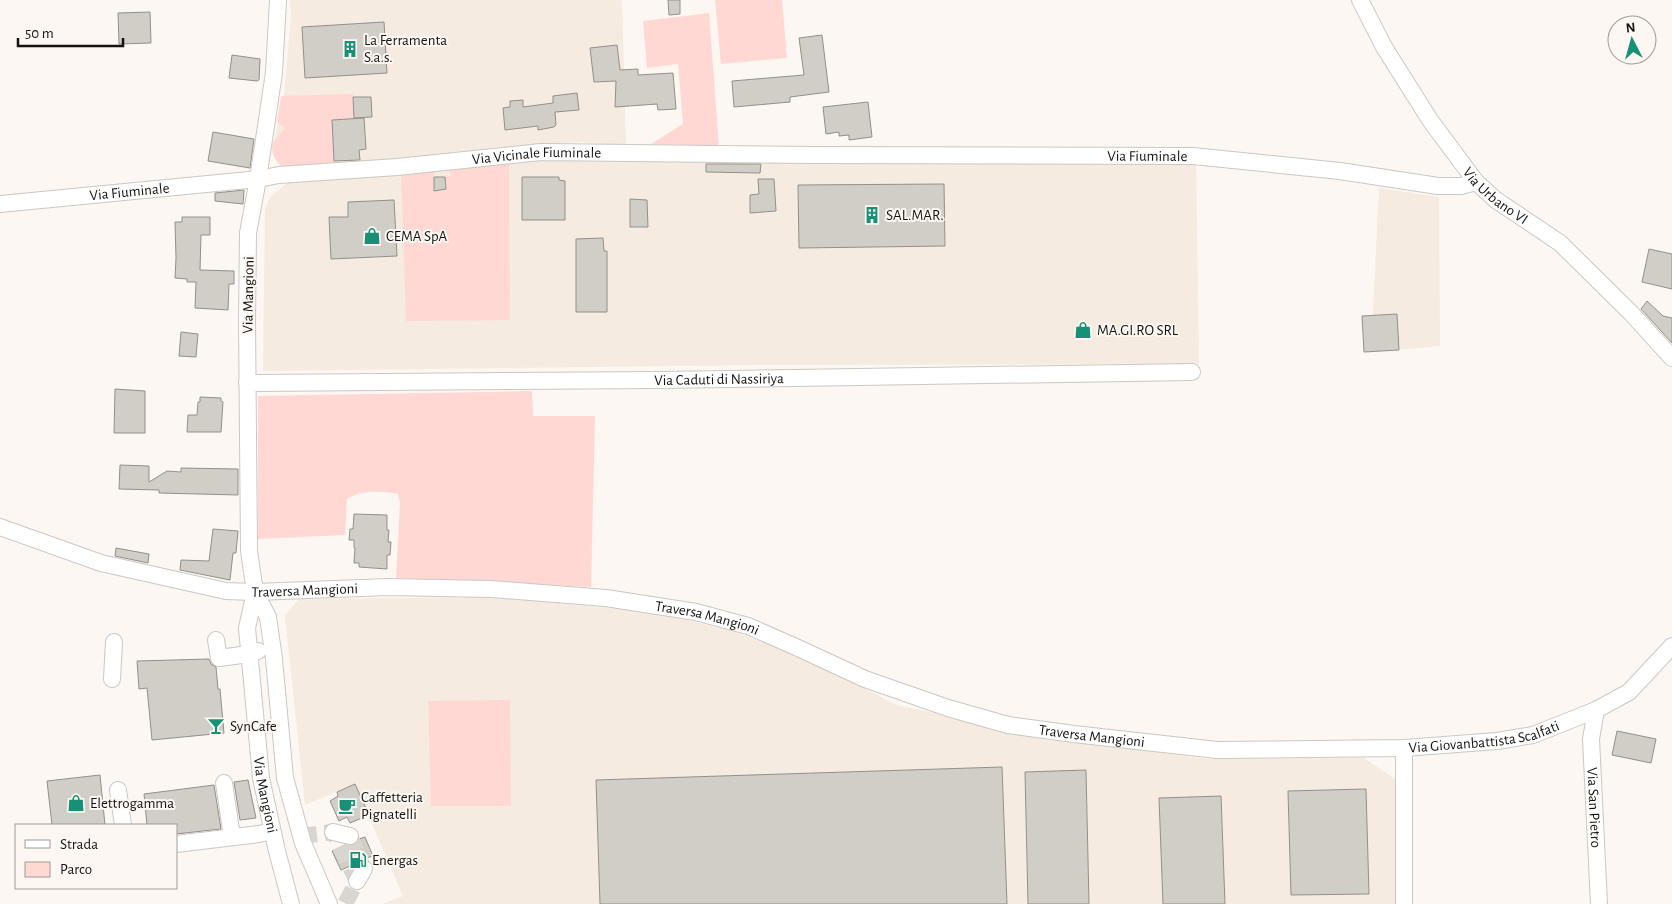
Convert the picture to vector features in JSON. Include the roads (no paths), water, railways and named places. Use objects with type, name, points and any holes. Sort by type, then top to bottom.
[{"type":"street","name":"Via Mangioni","points":[[278,0],[278,84],[248,233],[249,551],[255,592],[268,617],[274,656],[285,778],[301,836],[329,904]]},
{"type":"street","name":"Via Urbano VI","points":[[1360,0],[1384,47],[1430,120],[1476,182],[1496,200],[1560,243],[1631,313],[1672,358]]},
{"type":"street","name":"Via Vicinale Fiuminale","points":[[258,179],[279,175],[397,167],[541,152],[815,155]]},
{"type":"street","name":"Via Fiuminale","points":[[815,155],[1193,156],[1340,171],[1438,186],[1461,186],[1476,182]]},
{"type":"street","name":"Via Fiuminale","points":[[0,204],[258,179]]},
{"type":"street","name":"Via Caduti di Nassiriya","points":[[247,382],[650,380],[1192,372]]},
{"type":"street","name":"Traversa Mangioni","points":[[0,527],[101,562],[226,592],[388,587],[491,589],[606,598],[696,612],[748,626],[796,646],[865,679],[948,708],[1008,725],[1217,750],[1404,748]]},
{"type":"street","name":"Via Mangioni","points":[[255,592],[247,628],[261,778],[291,904]]},
{"type":"street","points":[[216,640],[219,658],[249,658],[262,664],[274,656]]},
{"type":"street","points":[[112,679],[114,642]]},
{"type":"street","points":[[1596,710],[1629,692],[1672,646]]},
{"type":"street","name":"Via Giovanbattista Scalfati","points":[[1404,904],[1404,748],[1497,741],[1533,735],[1596,710]]},
{"type":"street","name":"Via San Pietro","points":[[1596,710],[1591,739],[1599,904]]},
{"type":"street","name":"Via Mangioni","points":[[257,740],[270,748],[281,737]]},
{"type":"street","points":[[224,783],[232,837]]},
{"type":"street","points":[[118,790],[123,824]]},
{"type":"street","points":[[333,832],[350,836]]},
{"type":"street","name":"Via Mangioni","points":[[276,845],[287,835],[301,836]]},
{"type":"street","points":[[178,844],[232,837],[276,845],[295,861],[308,853]]},
{"type":"tunnel","points":[[301,836],[333,832],[357,881],[345,904]]},
{"type":"tunnel","points":[[350,836],[364,869]]},
{"type":"place","name":"La Ferramenta S.a.s.","points":[[350,49]]},
{"type":"place","name":"SAL.MAR.","points":[[872,215]]},
{"type":"place","name":"CEMA SpA","points":[[372,236]]},
{"type":"place","name":"MA.GI.RO SRL","points":[[1083,330]]},
{"type":"place","name":"SynCafe","points":[[216,726]]},
{"type":"place","name":"Elettrogamma","points":[[76,803]]},
{"type":"place","name":"Caffetteria Pignatelli","points":[[347,806]]},
{"type":"place","name":"Energas","points":[[358,860]]}]
